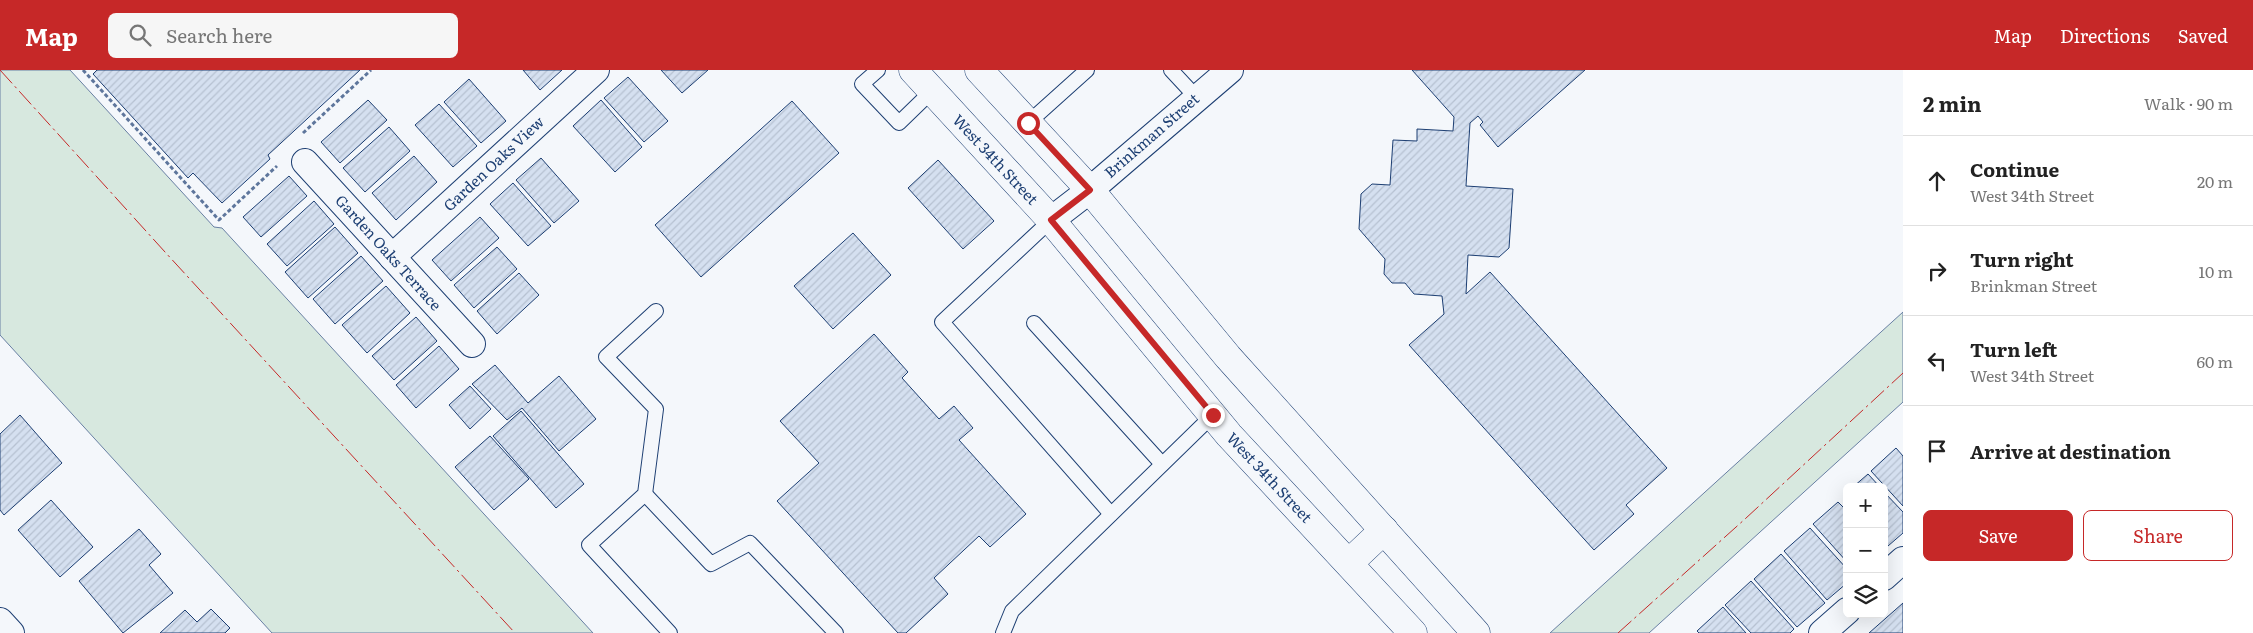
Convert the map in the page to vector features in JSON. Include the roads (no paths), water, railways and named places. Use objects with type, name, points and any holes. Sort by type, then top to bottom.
[{"type":"main road","name":"West 34th Street","points":[[913,70],[1051,220],[1213,415],[1414,633]]},
{"type":"main road","points":[[979,70],[1090,190],[1228,357],[1384,530],[1468,630]]},
{"type":"main road","points":[[1349,563],[1384,530]]},
{"type":"street","name":"Garden Oaks View","points":[[392,258],[596,70]]},
{"type":"street","name":"Brinkman Street","points":[[1051,220],[1090,190],[1230,70]]},
{"type":"street","name":"Garden Oaks Terrace","points":[[295,154],[472,344]]},
{"type":"street","points":[[1888,573],[1903,560]]},
{"type":"street","points":[[0,621],[10,633]]},
{"type":"lane","points":[[878,70],[862,84],[899,123],[932,91]]},
{"type":"lane","points":[[1028,123],[1088,70]]},
{"type":"lane","points":[[1171,70],[1197,98]]},
{"type":"lane","points":[[1051,220],[942,322],[1111,514]]},
{"type":"lane","points":[[656,312],[606,357],[656,409],[645,494],[589,545],[670,633]]},
{"type":"lane","points":[[1034,323],[1162,464]]},
{"type":"lane","points":[[1003,633],[1012,611],[1213,415]]},
{"type":"lane","points":[[645,494],[711,564],[750,543],[836,633]]}]
